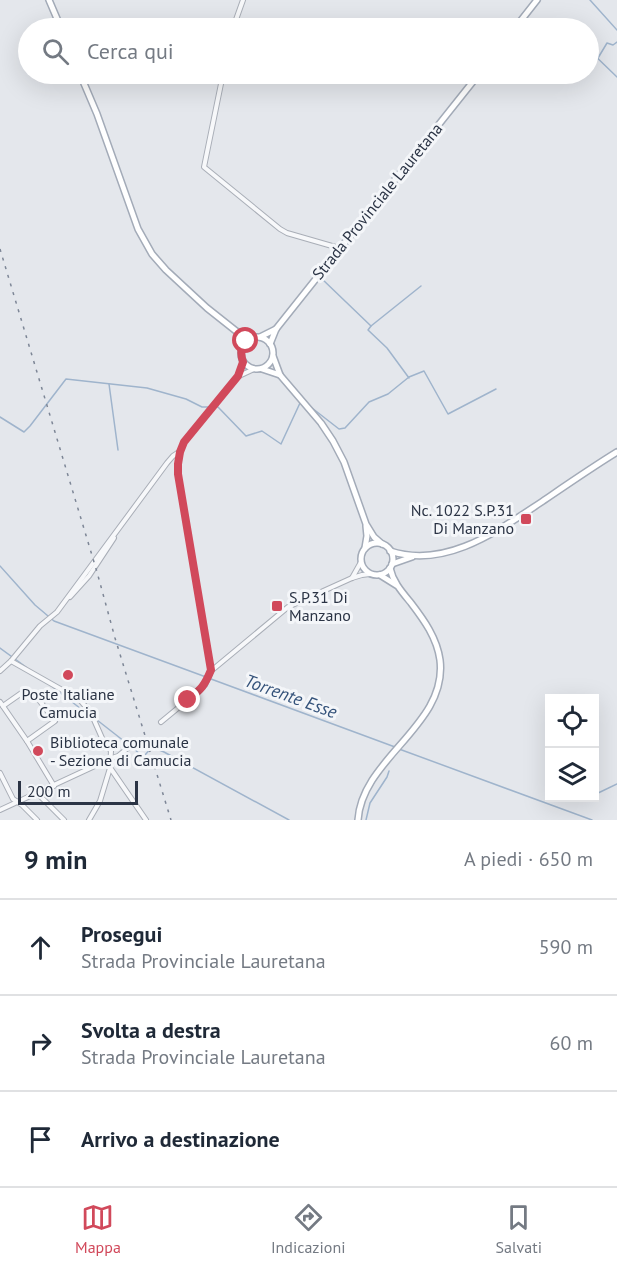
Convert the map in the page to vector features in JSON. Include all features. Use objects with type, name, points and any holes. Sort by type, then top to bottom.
[{"type":"main road","points":[[49,0],[57,18]]},
{"type":"main road","points":[[523,18],[537,0]]},
{"type":"main road","points":[[84,84],[138,229],[152,254],[207,308],[236,331],[267,340],[272,347],[280,375],[321,423],[333,441],[344,462],[366,524],[374,537],[390,551],[417,556]]},
{"type":"main road","name":"Strada Provinciale Lauretana","points":[[270,344],[276,329],[471,84]]},
{"type":"main road","name":"Strada Provinciale Lauretana","points":[[243,345],[248,340],[276,329]]},
{"type":"main road","points":[[236,331],[243,345],[241,350],[243,362],[254,369],[280,375]]},
{"type":"main road","points":[[261,369],[273,356]]},
{"type":"main road","points":[[380,575],[402,560],[445,553],[479,542],[617,452]]},
{"type":"main road","points":[[366,524],[367,536],[361,556],[363,568],[370,574],[380,575],[398,586]]},
{"type":"main road","points":[[365,548],[374,543],[382,544]]},
{"type":"main road","points":[[358,820],[368,787],[416,727],[433,699],[440,680],[440,661],[436,644],[429,629],[392,576],[390,551]]},
{"type":"street","points":[[237,18],[243,0]]},
{"type":"street","points":[[221,84],[204,167],[280,229],[339,248]]},
{"type":"street","points":[[210,672],[183,510],[178,464],[184,442],[238,376],[243,362]]},
{"type":"street","points":[[238,376],[254,369]]},
{"type":"street","points":[[0,671],[89,576],[119,528],[173,456],[180,452]]},
{"type":"street","points":[[168,463],[178,464]]},
{"type":"street","points":[[352,578],[361,562]]},
{"type":"street","points":[[161,722],[201,690],[210,672],[288,607],[352,578],[370,574]]},
{"type":"street","points":[[11,661],[80,700],[91,712],[102,738],[111,751],[110,768],[100,801],[89,820]]},
{"type":"street","points":[[27,741],[55,721],[39,700],[23,692],[1,704],[54,786]]},
{"type":"street","points":[[0,810],[118,756],[133,744]]},
{"type":"street","points":[[110,768],[129,793],[145,820]]},
{"type":"street","points":[[0,773],[13,799],[35,819]]},
{"type":"street","points":[[38,793],[64,820]]},
{"type":"waterway","points":[[590,0],[617,30]]},
{"type":"waterway","points":[[599,56],[607,43],[613,45],[617,42]]},
{"type":"waterway","points":[[599,60],[617,77]]},
{"type":"waterway","points":[[321,278],[371,326],[368,330],[387,348],[409,378]]},
{"type":"waterway","points":[[371,326],[421,286]]},
{"type":"waterway","points":[[312,408],[339,429],[345,428],[369,402],[388,394],[409,377],[424,371],[448,414],[496,389]]},
{"type":"waterway","points":[[0,417],[24,432],[66,379],[147,388],[186,399],[202,407],[211,407]]},
{"type":"waterway","points":[[109,384],[118,450]]},
{"type":"waterway","points":[[216,407],[246,436],[262,431],[281,444],[300,403]]},
{"type":"waterway","name":"Torrente Esse","points":[[0,566],[35,605],[54,621],[206,677]]},
{"type":"waterway","points":[[0,648],[26,667]]},
{"type":"waterway","name":"Torrente Esse","points":[[211,679],[395,747]]},
{"type":"waterway","points":[[49,684],[90,716]]},
{"type":"waterway","points":[[97,720],[129,745]]},
{"type":"waterway","points":[[133,748],[142,756],[152,747],[164,752],[289,820]]},
{"type":"waterway","name":"Torrente Esse","points":[[399,749],[592,820]]},
{"type":"waterway","points":[[366,820],[370,803],[389,771]]},
{"type":"waterway","points":[[599,793],[617,784]]},
{"type":"railway","points":[[0,249],[171,820]]},
{"type":"place","name":"Nc. 1022 S.P.31 Di Manzano","points":[[526,519]]},
{"type":"place","name":"S.P.31 Di Manzano","points":[[277,606]]},
{"type":"place","name":"Poste Italiane Camucia","points":[[68,675]]},
{"type":"place","name":"Biblioteca comunale - Sezione di Camucia","points":[[38,751]]},
{"type":"route","points":[[188,700],[205,685],[211,670],[183,510],[178,464],[184,442],[238,376],[243,362],[241,350],[246,341]]}]
